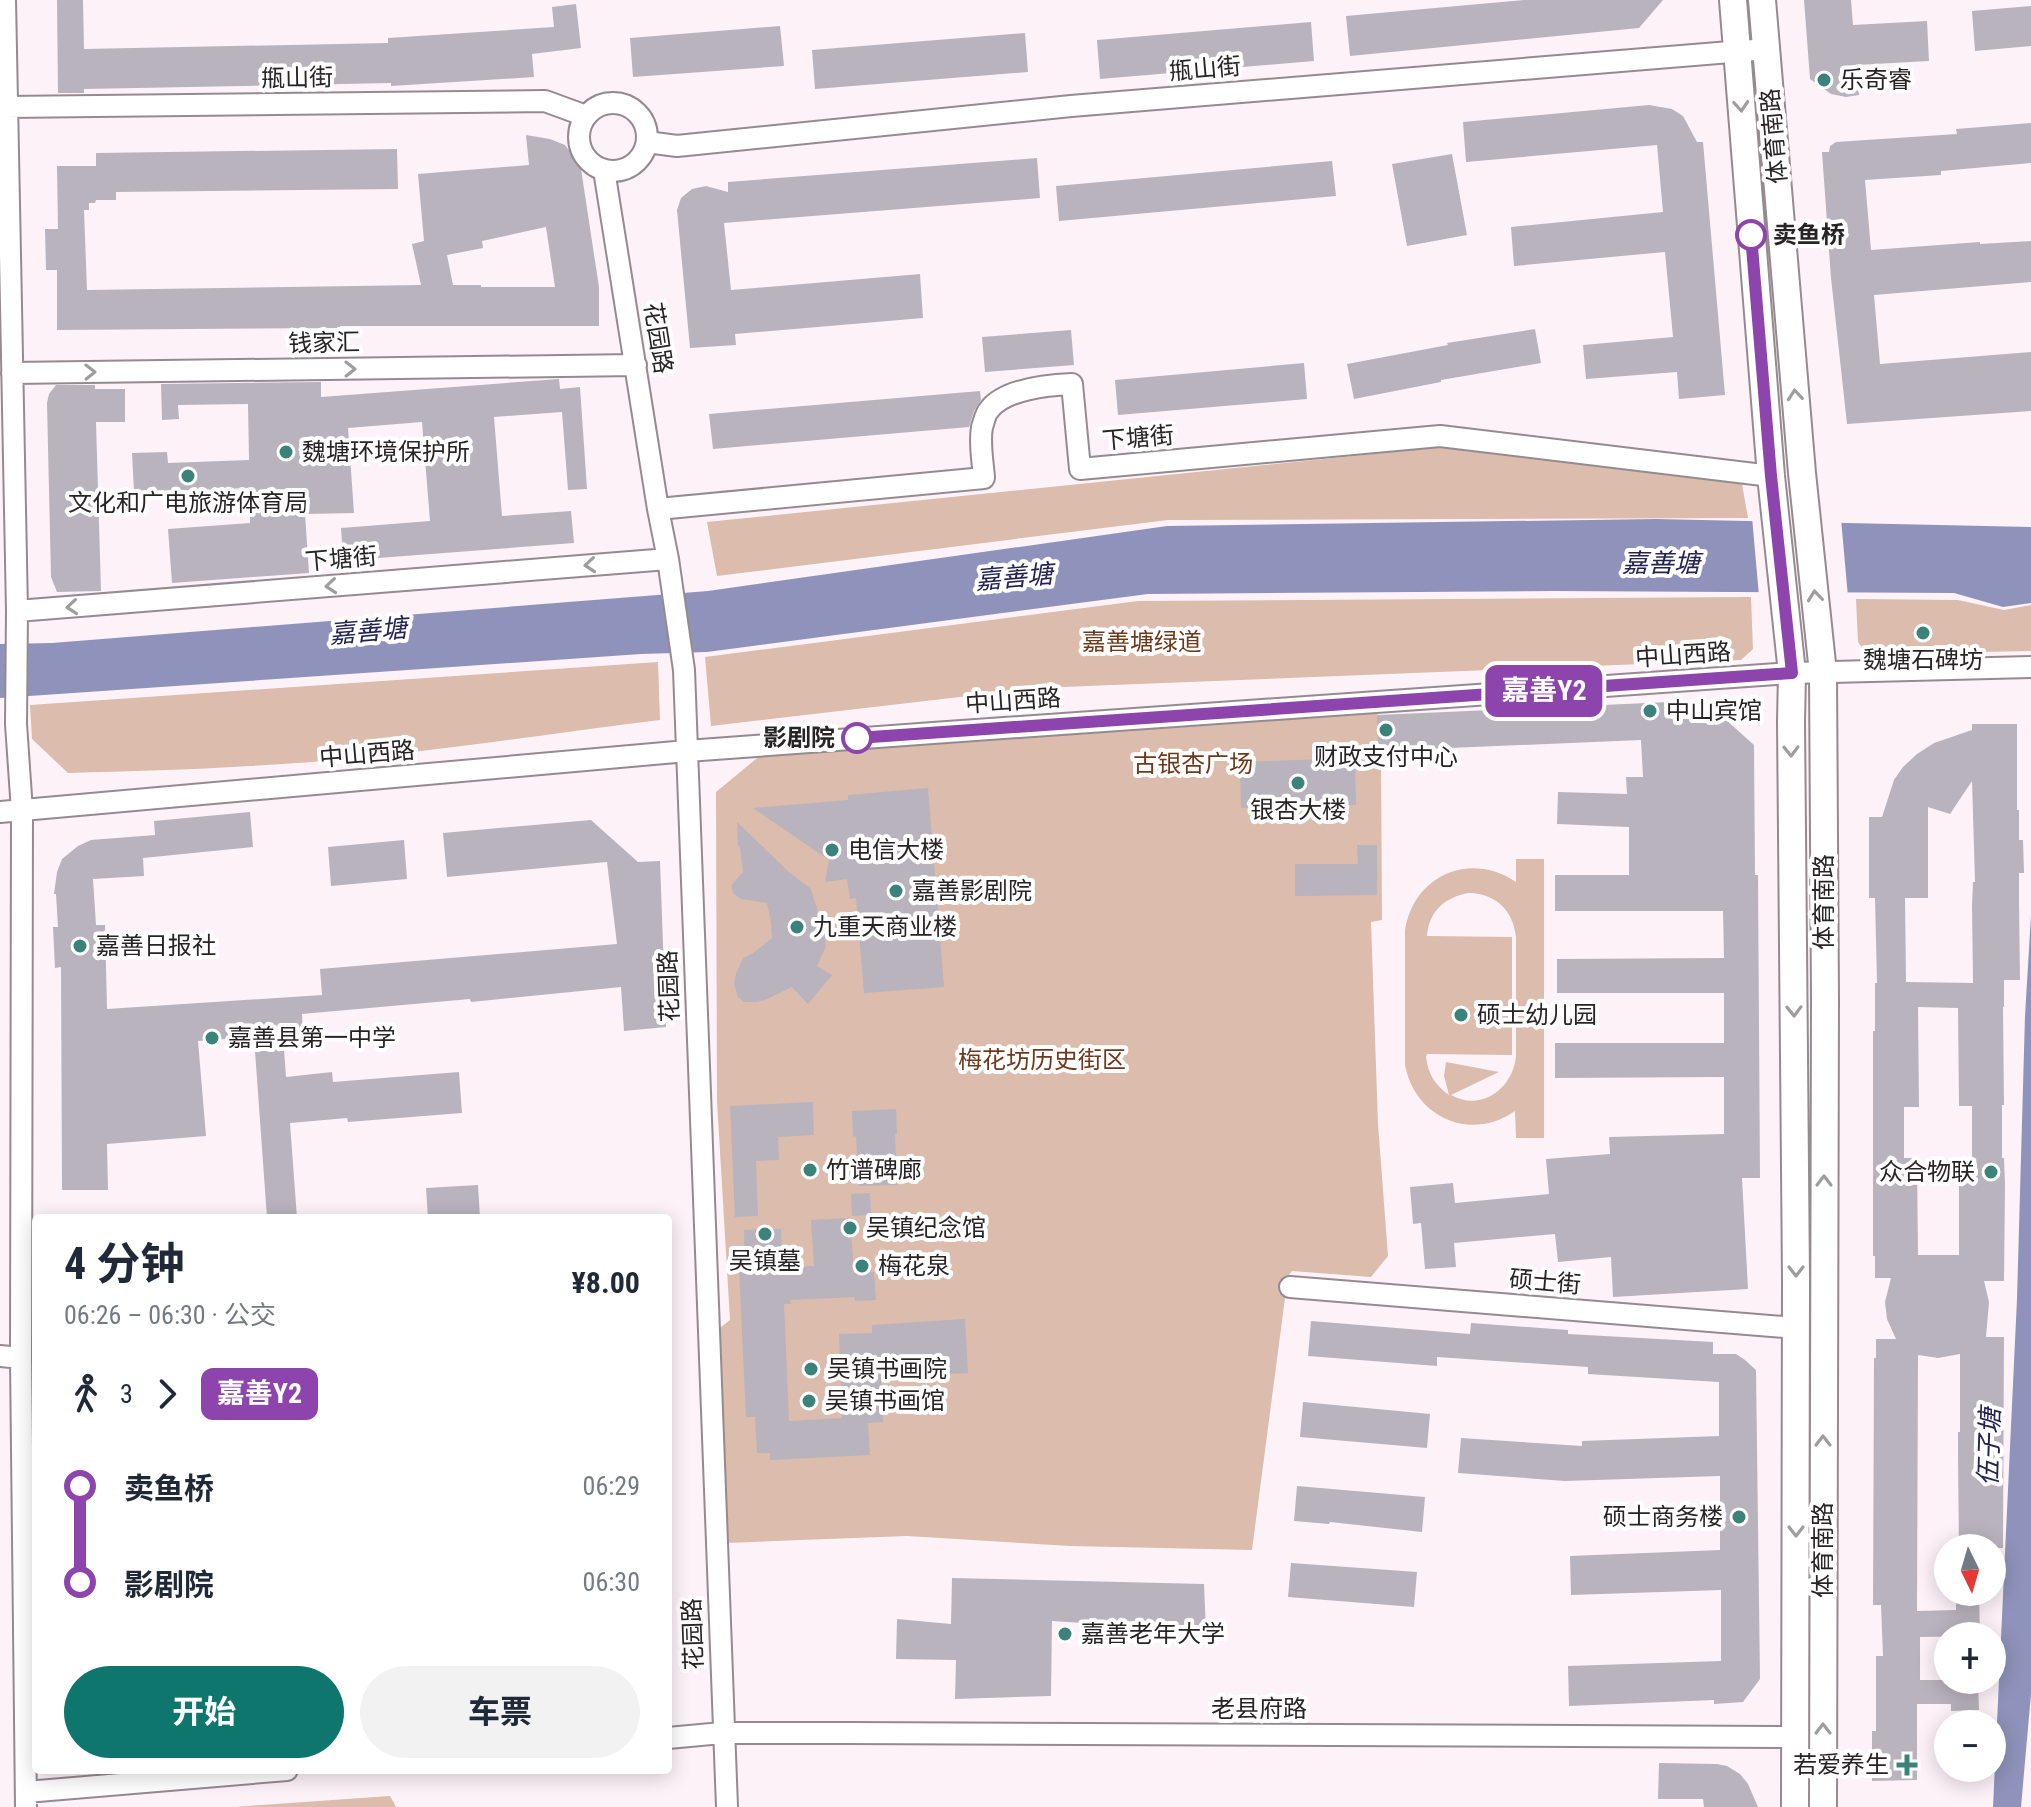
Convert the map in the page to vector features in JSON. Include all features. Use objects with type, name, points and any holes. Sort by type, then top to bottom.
[{"type":"main road","name":"体育南路","points":[[1733,0],[1771,476],[1792,673],[1795,1807]]},
{"type":"main road","name":"体育南路","points":[[1762,0],[1802,473],[1823,673],[1823,1807]]},
{"type":"street","points":[[5,0],[17,611],[16,724],[22,811],[21,1358],[26,1799],[251,1774]]},
{"type":"street","name":"甁山街","points":[[647,142],[677,146],[1071,106],[1767,49]]},
{"type":"street","name":"甁山街","points":[[6,107],[545,101],[586,116]]},
{"type":"street","points":[[615,103],[626,105],[643,120],[647,142],[636,162],[616,171],[604,170],[586,158],[579,137],[586,116],[604,104],[615,103]]},
{"type":"street","name":"花园路","points":[[604,170],[684,670],[727,1807]]},
{"type":"street","name":"钱家汇","points":[[12,373],[636,365]]},
{"type":"street","name":"下塘街","points":[[658,509],[984,478],[981,442],[987,411],[997,402],[1020,392],[1047,385],[1072,384],[1080,469],[1440,436],[1771,476]]},
{"type":"street","name":"下塘街","points":[[17,611],[668,559]]},
{"type":"street","name":"中山西路","points":[[0,812],[687,751],[1792,673],[2029,667]]},
{"type":"street","name":"硕士街","points":[[1290,1287],[1796,1328]]},
{"type":"street","points":[[0,1356],[21,1358]]},
{"type":"street","name":"老县府路","points":[[672,1738],[722,1733],[1795,1737]]},
{"type":"green space","points":[[1442,447],[1742,484],[1748,518],[1168,520],[717,576],[707,522]]},
{"type":"green space","name":"嘉善塘绿道","points":[[1751,597],[1753,649],[1741,660],[1037,688],[711,726],[705,657],[1138,601]]},
{"type":"green space","points":[[1856,599],[1958,600],[2004,610],[2031,605],[2031,651],[1876,654],[1863,649],[1858,642]]},
{"type":"green space","points":[[658,662],[660,720],[455,747],[301,763],[68,773],[32,739],[30,705]]},
{"type":"green space","name":"梅花坊历史街区","points":[[1377,708],[1381,757],[1382,920],[1371,922],[1378,1124],[1388,1256],[1371,1277],[1292,1271],[1286,1279],[1252,1550],[1070,1546],[907,1536],[726,1543],[720,1464],[721,1327],[730,1320],[717,1101],[716,792],[762,754]]},
{"type":"green space","points":[[1516,859],[1544,859],[1544,1138],[1516,1138],[1515,1111],[1481,1124],[1447,1120],[1420,1099],[1405,1065],[1405,930],[1410,911],[1432,882],[1463,869],[1498,873],[1516,882]],"holes":[[[1479,894],[1502,905],[1514,927],[1516,1056],[1514,1068],[1502,1087],[1484,1099],[1473,1101],[1451,1095],[1499,1072],[1446,1062],[1444,1076],[1449,1095],[1433,1079],[1426,1057],[1427,1054],[1512,1055],[1512,937],[1427,936],[1431,919],[1446,902],[1460,895]]]},
{"type":"green space","points":[[390,1796],[396,1807],[234,1807]]},
{"type":"water","name":"嘉善塘","points":[[1656,519],[2031,527],[2031,603],[2003,607],[1954,593],[1553,591],[1148,594],[707,652],[0,698],[0,644],[52,643],[708,591],[1167,526]]},
{"type":"water","points":[[2031,915],[2031,1694],[2021,1807],[1993,1807],[1994,1782],[2006,1782],[2006,1710],[1998,1710],[1998,1694],[2006,1694],[2006,1622],[2002,1622],[2002,1606],[2006,1606],[2006,1534],[2017,1299]]},
{"type":"pier","points":[[1752,517],[1841,519],[1848,597],[1759,596]]},
{"type":"building","points":[[57,0],[83,0],[84,49],[388,43],[388,38],[554,27],[552,7],[576,4],[581,48],[532,54],[534,77],[391,86],[391,83],[84,89],[84,93],[58,93]]},
{"type":"building","points":[[1524,0],[1663,0],[1639,28],[1350,56],[1346,16]]},
{"type":"building","points":[[1804,0],[1851,0],[1853,25],[1927,21],[1929,61],[1856,65],[1859,95],[1846,97],[1831,94],[1810,79]]},
{"type":"building","points":[[2031,6],[2031,46],[1975,51],[1972,11]]},
{"type":"building","points":[[1311,22],[1314,61],[1100,79],[1097,40]]},
{"type":"building","points":[[780,26],[784,66],[633,77],[630,38]]},
{"type":"building","points":[[1025,33],[1028,72],[815,89],[812,50]]},
{"type":"building","points":[[1649,105],[1672,109],[1683,116],[1697,142],[1703,142],[1725,395],[1679,399],[1677,372],[1586,379],[1583,345],[1673,337],[1665,252],[1514,266],[1511,227],[1663,212],[1657,145],[1466,162],[1463,122]]},
{"type":"building","points":[[2031,123],[2031,163],[1941,171],[1941,175],[1865,180],[1871,250],[2031,241],[2031,282],[1874,295],[1880,364],[2031,352],[2031,411],[1847,424],[1831,278],[1822,152],[1829,152],[1830,146],[1836,142],[1957,134],[1956,129]]},
{"type":"building","points":[[526,135],[565,145],[581,169],[599,287],[599,326],[57,330],[57,270],[46,270],[45,229],[58,229],[57,166],[96,166],[96,153],[397,149],[398,189],[116,192],[116,200],[89,203],[89,210],[84,210],[87,290],[421,285],[412,244],[424,241],[418,174],[529,165]],"holes":[[[546,227],[555,287],[453,285],[447,255],[483,248],[482,241]]]},
{"type":"building","points":[[1452,154],[1467,235],[1407,246],[1392,164]]},
{"type":"building","points":[[1037,158],[1040,198],[724,223],[731,290],[920,274],[923,318],[735,334],[736,345],[690,348],[677,210],[681,198],[692,189],[706,186],[728,192],[728,182]]},
{"type":"building","points":[[1332,161],[1336,196],[1059,221],[1056,186]]},
{"type":"building","points":[[1535,329],[1541,363],[1354,399],[1347,364]]},
{"type":"building","points":[[1071,330],[1074,365],[985,372],[982,337]]},
{"type":"building","points":[[1304,363],[1307,399],[1118,415],[1115,380]]},
{"type":"building","points":[[559,379],[560,389],[580,387],[587,489],[568,490],[562,412],[494,417],[502,516],[571,511],[574,543],[365,559],[343,558],[341,528],[430,521],[422,422],[348,428],[354,513],[305,514],[309,573],[172,583],[168,529],[250,523],[250,488],[134,492],[132,453],[167,452],[168,463],[249,460],[248,404],[178,405],[179,419],[162,420],[161,384],[321,382],[321,397]]},
{"type":"building","points":[[56,385],[125,389],[125,422],[96,422],[101,591],[57,592],[51,577],[47,403]]},
{"type":"building","points":[[980,391],[981,400],[969,427],[713,449],[709,414]]},
{"type":"building","points":[[1670,702],[1671,719],[1725,719],[1754,745],[1760,1178],[1742,1178],[1748,1289],[1613,1297],[1611,1257],[1558,1262],[1555,1234],[1454,1243],[1456,1267],[1425,1269],[1421,1223],[1413,1224],[1410,1187],[1453,1183],[1455,1203],[1549,1194],[1546,1159],[1610,1154],[1609,1137],[1724,1134],[1724,1077],[1555,1078],[1555,1043],[1724,1043],[1724,993],[1557,993],[1557,959],[1724,958],[1723,911],[1555,911],[1555,875],[1629,875],[1629,827],[1557,824],[1558,792],[1627,794],[1626,777],[1643,777],[1641,740],[1378,751],[1377,715]]},
{"type":"building","points":[[1972,724],[2017,724],[2017,810],[2019,840],[2023,840],[2024,873],[2019,873],[2020,980],[2004,980],[2004,1281],[1984,1281],[1989,1302],[1986,1337],[2004,1337],[2003,1534],[1959,1534],[1960,1354],[1938,1358],[1918,1355],[1917,1611],[1979,1606],[1980,1622],[1934,1622],[1934,1637],[1920,1637],[1920,1680],[1934,1680],[1934,1694],[1978,1694],[1979,1710],[1951,1710],[1951,1704],[1917,1704],[1917,1780],[1872,1781],[1876,1656],[1883,1656],[1881,1605],[1873,1605],[1874,1358],[1876,1339],[1896,1339],[1887,1319],[1885,1302],[1891,1278],[1875,1278],[1873,1256],[1873,1031],[1877,983],[1875,898],[1869,898],[1869,817],[1882,817],[1894,780],[1903,767],[1934,743],[1972,730]],"holes":[[[1972,781],[1975,882],[1972,906],[1973,983],[1906,982],[1905,898],[1928,898],[1928,807],[1950,814]],[[1918,1007],[1958,1008],[1959,1106],[1972,1106],[1972,1158],[1959,1158],[1959,1255],[1918,1255],[1917,1158],[1904,1158],[1904,1107],[1919,1107]]]},
{"type":"building","name":"银杏大楼","points":[[1355,758],[1356,805],[1241,808],[1240,762]]},
{"type":"building","name":"嘉善影剧院","points":[[928,788],[944,987],[864,993],[856,898],[850,899],[847,879],[825,882],[829,860],[753,808],[848,800],[848,795]]},
{"type":"building","points":[[250,812],[253,847],[143,858],[144,876],[93,879],[96,925],[105,925],[107,1009],[322,995],[320,969],[617,944],[607,862],[447,877],[443,833],[591,820],[638,862],[660,861],[666,1027],[624,1031],[621,987],[302,1014],[303,1034],[283,1035],[286,1077],[332,1072],[333,1082],[459,1072],[462,1113],[290,1123],[297,1214],[267,1214],[254,1037],[198,1041],[206,1136],[107,1144],[108,1190],[62,1190],[61,967],[55,968],[53,927],[58,927],[54,894],[57,872],[62,859],[78,846],[91,840],[155,835],[154,821]]},
{"type":"building","name":"九重天商业楼","points":[[737,822],[811,889],[826,946],[817,966],[832,975],[808,1004],[792,987],[756,1002],[744,1002],[738,997],[734,984],[743,958],[772,938],[767,903],[741,899],[734,894],[731,886],[743,872]]},
{"type":"building","points":[[404,840],[407,879],[331,886],[328,847]]},
{"type":"building","points":[[1357,845],[1377,845],[1377,895],[1295,896],[1295,864],[1358,864]]},
{"type":"building","points":[[813,1102],[814,1135],[778,1137],[779,1160],[756,1161],[758,1216],[735,1217],[730,1106]]},
{"type":"building","points":[[896,1109],[897,1185],[859,1186],[852,1111]]},
{"type":"building","points":[[478,1185],[480,1214],[428,1214],[426,1188]]},
{"type":"building","points":[[870,1193],[871,1215],[852,1216],[851,1194]]},
{"type":"building","points":[[850,1218],[854,1273],[874,1272],[876,1300],[855,1301],[855,1297],[790,1300],[791,1304],[784,1304],[789,1421],[842,1418],[839,1334],[872,1333],[872,1325],[965,1319],[968,1373],[881,1378],[883,1422],[868,1423],[870,1455],[770,1460],[770,1453],[757,1453],[755,1417],[746,1417],[739,1268],[745,1268],[744,1230],[781,1229],[782,1267],[814,1266],[811,1220]]},
{"type":"building","points":[[1311,1321],[1470,1334],[1471,1323],[1568,1330],[1568,1334],[1713,1342],[1713,1354],[1736,1354],[1745,1360],[1756,1370],[1760,1679],[1743,1702],[1714,1704],[1714,1700],[1569,1706],[1568,1666],[1721,1661],[1721,1590],[1571,1595],[1570,1556],[1720,1550],[1720,1476],[1565,1481],[1458,1473],[1461,1438],[1582,1446],[1582,1441],[1719,1436],[1719,1382],[1588,1374],[1588,1367],[1437,1357],[1437,1366],[1308,1356]]},
{"type":"building","points":[[1303,1402],[1430,1414],[1427,1448],[1300,1437]]},
{"type":"building","points":[[1297,1486],[1425,1497],[1422,1532],[1294,1521]]},
{"type":"building","points":[[1291,1563],[1417,1572],[1414,1607],[1288,1597]]},
{"type":"building","points":[[952,1578],[1204,1584],[1206,1631],[1052,1621],[1051,1696],[955,1699],[956,1660],[896,1659],[897,1619],[951,1624]]},
{"type":"building","points":[[1659,1763],[1727,1766],[1748,1784],[1758,1807],[1704,1807],[1703,1799],[1658,1799]]},
{"type":"bus line","name":"嘉善Y2","points":[[857,738],[1792,673],[1771,476],[1751,235]]},
{"type":"place","name":"乐奇睿","points":[[1824,80]]},
{"type":"place","name":"卖鱼桥","points":[[1751,235]]},
{"type":"place","name":"魏塘环境保护所","points":[[286,452]]},
{"type":"place","name":"文化和广电旅游体育局","points":[[188,476]]},
{"type":"place","name":"魏塘石碑坊","points":[[1923,633]]},
{"type":"place","name":"中山宾馆","points":[[1650,711]]},
{"type":"place","name":"财政支付中心","points":[[1386,730]]},
{"type":"place","name":"影剧院","points":[[857,738]]},
{"type":"place","name":"银杏大楼","points":[[1298,783]]},
{"type":"place","name":"电信大楼","points":[[832,850]]},
{"type":"place","name":"嘉善影剧院","points":[[896,891]]},
{"type":"place","name":"九重天商业楼","points":[[797,927]]},
{"type":"place","name":"嘉善日报社","points":[[80,946]]},
{"type":"place","name":"硕士幼儿园","points":[[1461,1015]]},
{"type":"place","name":"嘉善县第一中学","points":[[212,1038]]},
{"type":"place","name":"竹谱碑廊","points":[[810,1170]]},
{"type":"place","name":"众合物联","points":[[1991,1172]]},
{"type":"place","name":"吴镇纪念馆","points":[[850,1228]]},
{"type":"place","name":"吴镇墓","points":[[765,1234]]},
{"type":"place","name":"梅花泉","points":[[862,1266]]},
{"type":"place","name":"吴镇书画院","points":[[811,1369]]},
{"type":"place","name":"吴镇书画馆","points":[[809,1401]]},
{"type":"place","name":"硕士商务楼","points":[[1739,1517]]},
{"type":"place","name":"嘉善老年大学","points":[[1065,1634]]},
{"type":"place","name":"若爱养生","points":[[1907,1765]]},
{"type":"park label","name":"古银杏广场","points":[[1193,764]]},
{"type":"water label","name":"伍子塘","points":[[1989,1447]]}]
